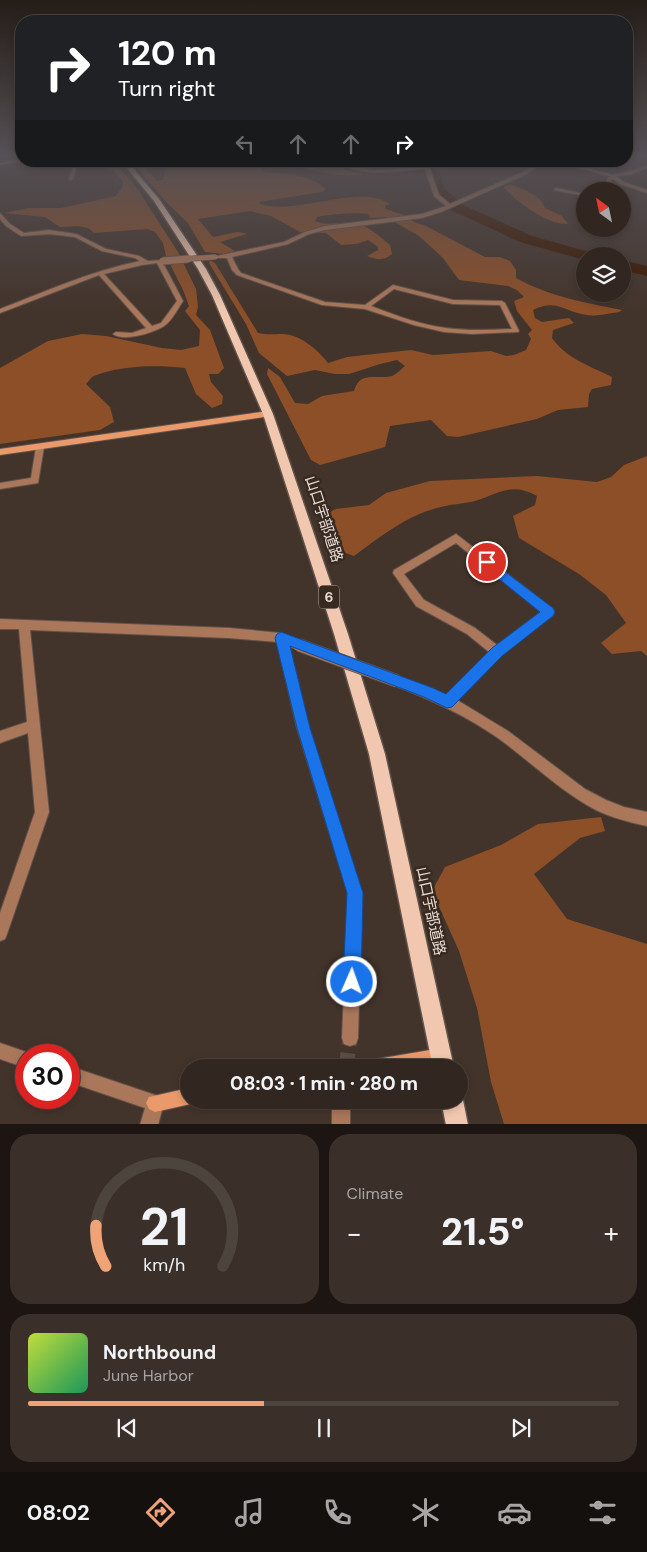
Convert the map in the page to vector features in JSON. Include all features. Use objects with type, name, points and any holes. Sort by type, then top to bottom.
[{"type":"main road","name":"山口宇部道路","points":[[161,206],[202,269],[216,295],[268,414],[341,634],[376,754],[442,1059]]},
{"type":"main road","points":[[454,1109],[457,1124]]},
{"type":"street","points":[[0,311],[100,273],[146,262],[229,256],[286,243],[307,233],[325,228],[371,221],[410,219],[449,206]]},
{"type":"street","points":[[0,215],[8,225],[23,235],[49,232],[76,236],[104,250],[137,257],[146,262]]},
{"type":"street","points":[[229,256],[235,270],[240,274],[324,304],[366,307],[416,324],[444,330],[516,331],[502,303],[452,302],[393,287],[366,307]]},
{"type":"street","points":[[116,334],[133,335],[163,324],[180,302],[161,261]]},
{"type":"street","points":[[100,273],[151,329]]},
{"type":"street","points":[[0,452],[268,414]]},
{"type":"street","points":[[0,486],[35,481],[40,447]]},
{"type":"street","points":[[447,702],[497,652],[549,612],[456,538],[398,574],[420,603],[435,613],[471,631],[497,652]]},
{"type":"street","points":[[0,624],[229,633],[281,638],[428,692],[485,722],[555,776],[590,799],[619,812],[647,819]]},
{"type":"street","points":[[0,934],[42,812],[24,625]]},
{"type":"street","points":[[281,638],[304,728],[355,893],[350,1038]]},
{"type":"street","points":[[0,737],[34,725]]},
{"type":"street","points":[[0,1051],[15,1056]]},
{"type":"street","points":[[80,1078],[155,1103],[180,1099]]},
{"type":"street","points":[[149,1124],[155,1103]]},
{"type":"street","points":[[341,1109],[341,1124]]},
{"type":"shaded area","points":[[149,206],[178,252],[196,289],[198,307],[196,315],[210,330],[224,368],[218,374],[209,374],[211,382],[223,396],[222,404],[212,408],[196,394],[185,368],[151,366],[127,368],[105,372],[93,377],[86,384],[110,407],[114,422],[100,430],[0,444],[0,368],[48,341],[82,334],[106,336],[162,348],[181,350],[199,346],[200,330],[185,311],[189,306],[183,290],[166,256],[163,243],[155,232],[148,229],[94,233],[88,228],[78,226],[60,227],[45,217],[4,213],[29,208]]},
{"type":"shaded area","points":[[171,206],[385,206],[386,209],[404,215],[414,222],[426,226],[485,257],[500,257],[510,261],[516,270],[516,278],[541,290],[576,300],[576,302],[622,310],[594,316],[549,305],[533,310],[535,318],[542,322],[569,318],[574,323],[553,330],[552,338],[572,357],[612,377],[611,385],[592,389],[589,394],[588,407],[558,410],[537,419],[458,437],[447,436],[431,420],[390,426],[385,447],[320,465],[311,460],[267,374],[268,368],[280,377],[295,403],[308,404],[322,396],[354,391],[360,380],[364,378],[392,376],[405,366],[397,360],[349,374],[335,374],[315,370],[287,376],[259,353],[246,324],[209,263],[210,260],[215,263],[258,333],[289,335],[302,340],[314,348],[328,363],[347,357],[411,350],[433,355],[491,351],[506,356],[514,355],[526,350],[531,339],[528,334],[532,330],[517,311],[514,301],[524,297],[517,290],[508,286],[459,280],[443,258],[419,236],[386,217],[370,218],[368,214],[329,215],[317,217],[315,221],[325,224],[354,223],[364,226],[390,245],[392,254],[386,258],[377,259],[367,256],[378,250],[378,247],[368,240],[357,244],[341,245],[326,233],[300,232],[271,216],[250,211],[198,219],[213,237],[238,232],[247,234],[220,242],[235,251],[224,254],[205,252],[188,223]]},
{"type":"shaded area","points":[[525,206],[544,206],[562,216],[568,224],[551,221]]},
{"type":"shaded area","points":[[647,456],[647,656],[641,651],[612,654],[601,643],[626,623],[606,595],[579,574],[519,538],[513,516],[535,505],[537,496],[528,492],[513,489],[506,490],[475,501],[442,507],[415,516],[354,556],[340,551],[325,514],[336,509],[369,505],[386,493],[430,481],[537,476],[597,482],[611,477],[624,465]]},
{"type":"shaded area","points":[[601,817],[605,831],[580,838],[534,874],[567,919],[647,944],[647,1124],[504,1124],[491,1082],[477,1008],[459,951],[432,891],[445,867],[501,845],[538,824]]},
{"type":"waterway","points":[[456,206],[526,239],[576,253]]},
{"type":"waterway","points":[[631,267],[647,271]]},
{"type":"tunnel","points":[[347,1059],[350,1038]]},
{"type":"route","points":[[352,982],[355,893],[304,728],[281,638],[428,692],[447,702],[497,652],[549,612],[487,562]]}]
